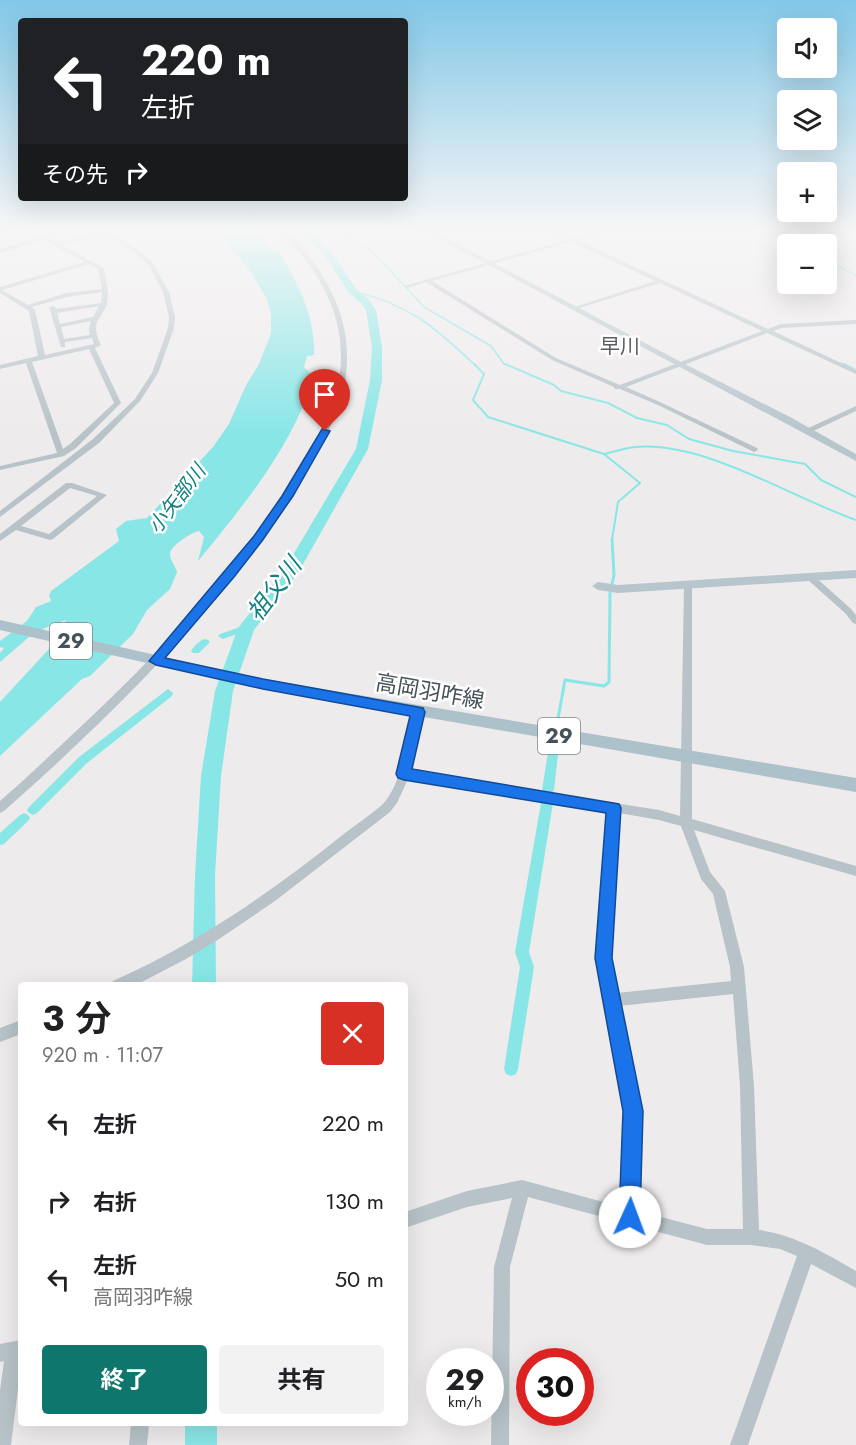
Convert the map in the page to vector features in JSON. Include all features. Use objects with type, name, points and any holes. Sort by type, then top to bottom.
[{"type":"main road","name":"高岡羽咋線","points":[[0,625],[263,684],[856,785]]},
{"type":"street","points":[[13,298],[32,310],[42,358]]},
{"type":"street","points":[[27,307],[54,298]]},
{"type":"street","points":[[0,367],[98,345],[93,336],[92,319],[103,304],[103,298]]},
{"type":"street","points":[[0,515],[96,441],[138,400],[155,373],[171,328],[172,317],[168,298]]},
{"type":"street","points":[[0,808],[230,575],[258,538],[307,464],[325,431],[342,381],[343,338],[336,307],[331,298]]},
{"type":"street","points":[[456,298],[554,359],[617,388],[660,404],[754,450]]},
{"type":"street","points":[[554,298],[808,430],[856,458]]},
{"type":"street","points":[[574,309],[607,298]]},
{"type":"street","points":[[700,298],[856,372]]},
{"type":"street","points":[[49,300],[55,311],[66,352]]},
{"type":"street","points":[[55,311],[103,304]]},
{"type":"street","points":[[58,326],[92,319]]},
{"type":"street","points":[[617,388],[770,330],[794,324],[856,322]]},
{"type":"street","points":[[62,341],[93,336]]},
{"type":"street","points":[[0,468],[61,454],[73,446],[118,403],[91,346]]},
{"type":"street","points":[[29,361],[61,454]]},
{"type":"street","points":[[808,430],[856,408]]},
{"type":"street","points":[[0,530],[17,525],[50,537],[103,495],[69,485],[17,525],[0,538]]},
{"type":"street","points":[[608,588],[856,574]]},
{"type":"street","points":[[810,577],[856,621]]},
{"type":"street","points":[[688,585],[686,823],[705,875],[719,891],[722,899],[737,967],[747,1086],[751,1237]]},
{"type":"street","points":[[125,982],[183,954],[245,915],[323,859],[392,802],[404,774],[418,712]]},
{"type":"street","points":[[404,774],[659,815],[856,871]]},
{"type":"street","points":[[614,808],[603,958],[633,1111],[630,1217]]},
{"type":"street","points":[[611,1000],[739,987]]},
{"type":"street","points":[[0,1035],[18,1028]]},
{"type":"street","points":[[500,1445],[502,1267],[522,1188]]},
{"type":"street","points":[[408,1219],[468,1199],[522,1188],[707,1237],[751,1237],[780,1241],[807,1252],[856,1280]]},
{"type":"street","points":[[739,1445],[807,1252]]},
{"type":"street","points":[[2,1445],[12,1350]]},
{"type":"street","points":[[138,1445],[140,1426]]},
{"type":"water","name":"小矢部川","points":[[303,298],[309,314],[314,341],[314,355],[307,356],[304,367],[314,377],[305,403],[280,451],[249,497],[198,561],[204,537],[199,531],[174,547],[170,556],[177,572],[170,589],[147,610],[133,634],[90,676],[82,679],[0,756],[0,702],[48,650],[66,620],[29,637],[0,662],[0,653],[4,648],[0,647],[0,641],[27,621],[36,607],[51,601],[49,595],[51,591],[119,541],[116,529],[126,521],[147,518],[213,447],[229,424],[271,334],[271,313],[267,299]]},
{"type":"waterway","name":"祖父川","points":[[204,982],[205,875],[211,776],[224,691],[246,628],[290,573],[362,449],[376,380],[377,348],[371,310],[362,298]]},
{"type":"waterway","points":[[378,298],[420,319],[476,366]]},
{"type":"waterway","points":[[416,298],[424,307],[491,346],[504,364],[509,366]]},
{"type":"waterway","points":[[841,363],[847,366]]},
{"type":"waterway","points":[[505,364],[554,385],[561,391],[608,403],[637,418],[667,425],[689,439],[733,451],[805,464],[821,480],[856,497]]},
{"type":"waterway","points":[[844,364],[856,370]]},
{"type":"waterway","points":[[476,366],[484,374],[473,400],[488,417],[604,454]]},
{"type":"waterway","points":[[604,454],[635,447],[662,447],[690,453],[718,461],[856,520]]},
{"type":"waterway","points":[[604,454],[640,483],[618,502],[612,540]]},
{"type":"waterway","points":[[557,724],[565,680],[604,686],[609,682],[610,593],[614,575],[612,540]]},
{"type":"waterway","points":[[223,636],[246,628]]},
{"type":"waterway","points":[[196,651],[205,642]]},
{"type":"waterway","points":[[33,810],[83,760],[168,693]]},
{"type":"waterway","points":[[548,790],[554,746]]},
{"type":"waterway","points":[[511,1069],[527,967],[522,952],[547,803]]},
{"type":"waterway","points":[[0,840],[24,818]]},
{"type":"waterway","name":"祖父川","points":[[201,1426],[201,1445]]},
{"type":"district","name":"早川","points":[[620,346]]},
{"type":"route","points":[[325,431],[288,496],[258,538],[230,575],[156,661],[263,684],[418,712],[404,774],[614,808],[603,958],[633,1111],[630,1217]]}]
